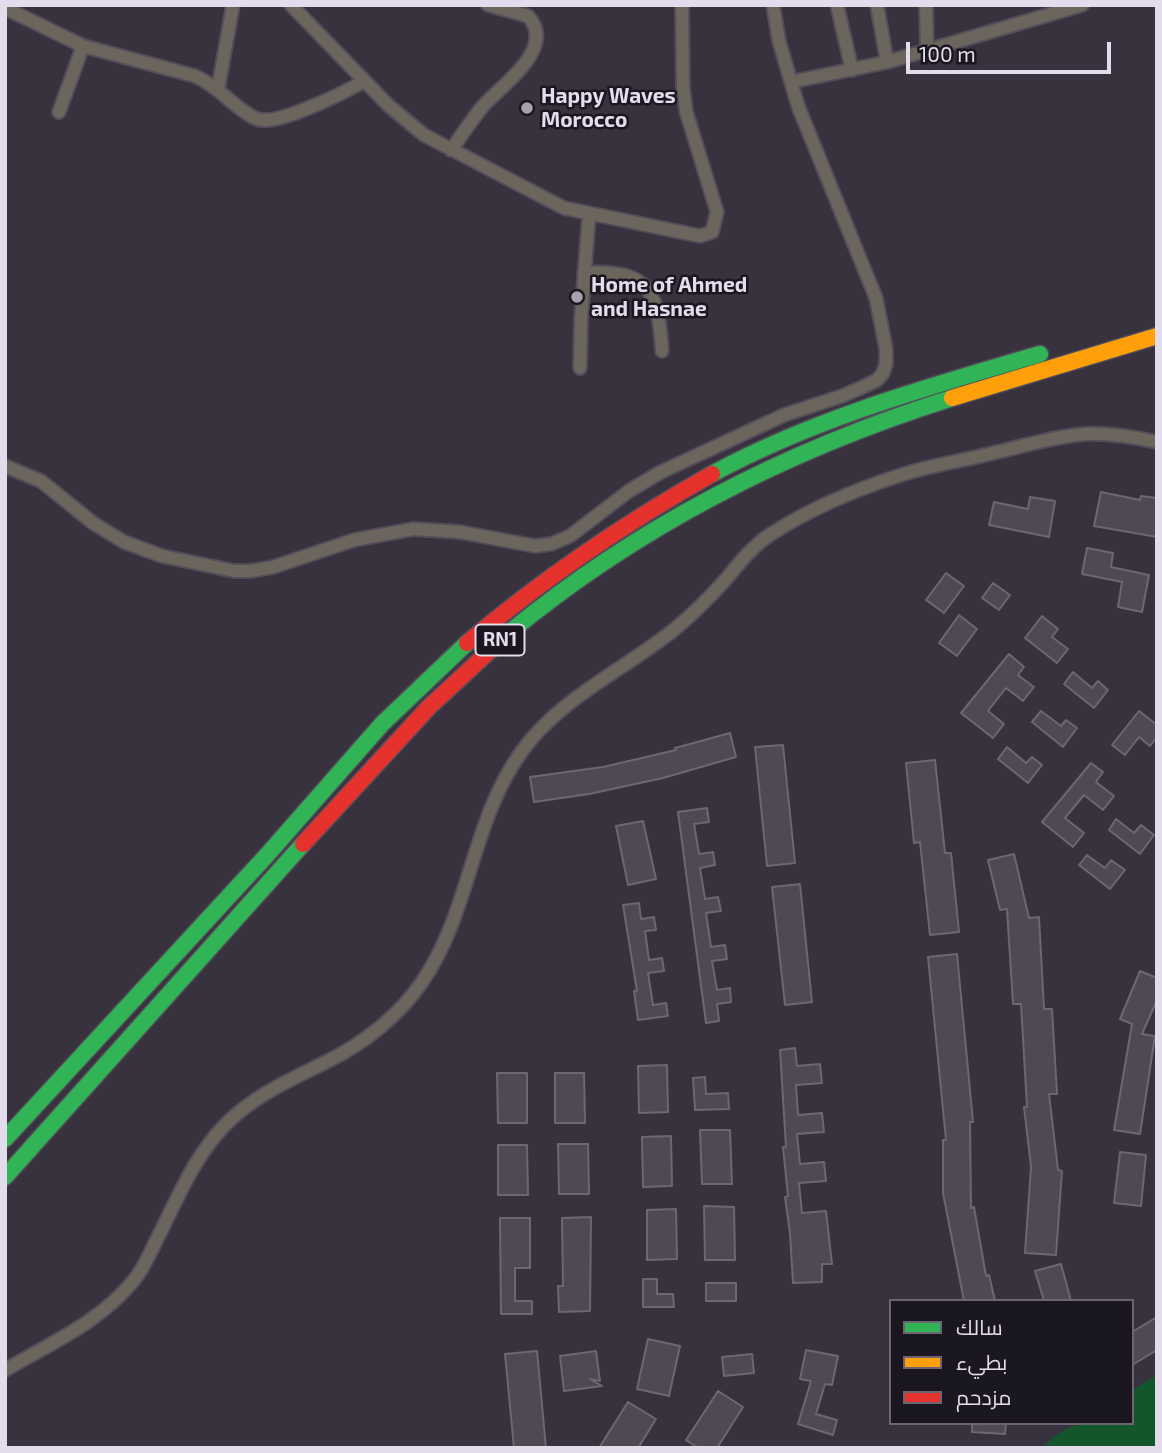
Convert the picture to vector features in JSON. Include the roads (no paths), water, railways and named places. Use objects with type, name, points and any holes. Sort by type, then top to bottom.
[{"type":"highway","name":"RN1","points":[[5,1177],[403,733],[480,657],[543,604],[659,525],[783,460],[857,429],[1157,336]]},
{"type":"highway","name":"RN1","points":[[5,1139],[391,716],[469,642],[574,559],[736,462],[815,426],[901,396],[1060,348]]},
{"type":"street","points":[[218,89],[233,5]]},
{"type":"street","points":[[291,5],[408,124],[451,149],[564,208],[706,236],[715,226],[717,212],[686,111],[682,5]]},
{"type":"street","points":[[451,149],[485,104],[519,72],[534,48],[536,27],[528,16],[488,5]]},
{"type":"street","points":[[5,466],[41,481],[93,523],[124,542],[162,556],[234,571],[273,567],[354,540],[413,529],[460,532],[535,546],[551,544],[570,536],[629,491],[661,472],[784,415],[842,396],[877,380],[886,365],[886,349],[876,298],[798,106],[779,41],[773,5]]},
{"type":"street","points":[[837,5],[852,70]]},
{"type":"street","points":[[877,5],[887,62]]},
{"type":"street","points":[[926,5],[928,50]]},
{"type":"street","points":[[791,82],[887,62],[1082,5]]},
{"type":"street","points":[[5,8],[83,46],[195,76],[218,89],[247,113],[263,120],[282,117],[341,95],[364,81]]},
{"type":"street","points":[[59,112],[83,46]]},
{"type":"street","points":[[580,368],[589,215]]},
{"type":"street","points":[[584,272],[624,275],[642,284],[657,308],[662,351]]},
{"type":"street","points":[[5,1370],[86,1325],[135,1279],[191,1172],[208,1145],[226,1124],[273,1087],[326,1062],[365,1039],[410,998],[438,957],[449,934],[475,847],[494,796],[522,750],[556,714],[676,628],[771,534],[837,500],[902,474],[1087,434],[1157,442]]},
{"type":"place","name":"Happy Waves Morocco","points":[[527,108]]},
{"type":"place","name":"Home of Ahmed and Hasnae","points":[[577,297]]}]
